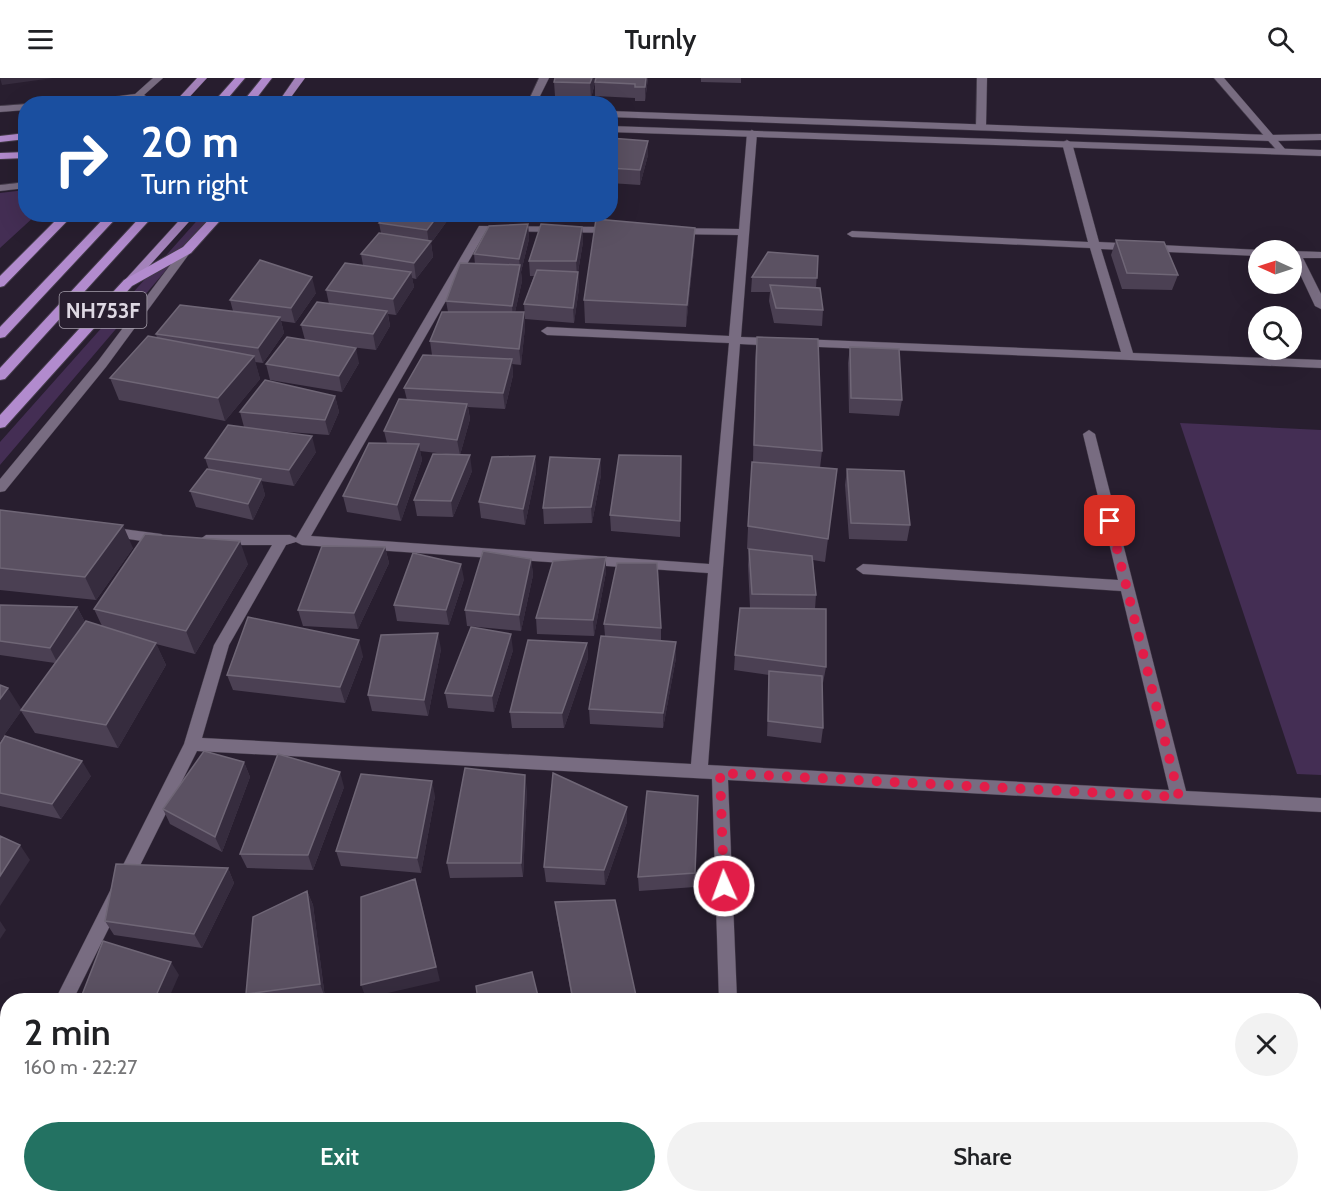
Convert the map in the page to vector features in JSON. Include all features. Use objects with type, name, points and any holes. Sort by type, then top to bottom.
[{"type":"highway","points":[[224,96],[240,78]]},
{"type":"highway","points":[[252,96],[267,78]]},
{"type":"highway","points":[[0,139],[18,137]]},
{"type":"highway","points":[[0,156],[18,155]]},
{"type":"highway","points":[[0,283],[61,222]]},
{"type":"highway","points":[[0,334],[107,222]]},
{"type":"highway","points":[[0,376],[143,222]]},
{"type":"highway","name":"NH753F","points":[[0,424],[128,283],[187,250],[213,222]]},
{"type":"main road","points":[[185,96],[202,78]]},
{"type":"main road","points":[[287,96],[300,78]]},
{"type":"main road","points":[[128,283],[184,222]]},
{"type":"street","points":[[138,96],[158,78]]},
{"type":"street","points":[[535,96],[544,78]]},
{"type":"street","points":[[981,126],[982,78]]},
{"type":"street","points":[[1219,78],[1282,151]]},
{"type":"street","points":[[0,109],[18,108]]},
{"type":"street","points":[[618,114],[1270,138],[1321,137]]},
{"type":"street","points":[[618,129],[1321,153]]},
{"type":"street","points":[[699,771],[752,133]]},
{"type":"street","points":[[1067,143],[1094,245],[1128,356]]},
{"type":"street","points":[[0,188],[18,186]]},
{"type":"street","points":[[302,540],[483,228],[625,230]]},
{"type":"street","points":[[660,231],[743,232]]},
{"type":"street","points":[[852,234],[1248,253]]},
{"type":"street","points":[[0,488],[102,364],[187,250]]},
{"type":"street","points":[[1302,254],[1321,255]]},
{"type":"street","points":[[1302,269],[1321,306]]},
{"type":"street","points":[[547,331],[1321,364]]},
{"type":"street","points":[[1089,435],[1179,797]]},
{"type":"street","points":[[91,529],[171,539]]},
{"type":"street","points":[[193,540],[302,540],[716,569]]},
{"type":"street","points":[[68,993],[192,744],[222,645],[282,540]]},
{"type":"street","points":[[863,569],[1126,586]]},
{"type":"street","points":[[192,744],[1321,805]]},
{"type":"street","points":[[720,773],[728,993]]},
{"type":"shaded area","points":[[18,191],[18,222],[28,222],[0,248],[0,193]]},
{"type":"shaded area","points":[[196,222],[207,222],[0,465],[0,442]]},
{"type":"shaded area","points":[[1180,423],[1321,430],[1321,775],[1297,774]]},
{"type":"building","points":[[555,78],[592,78],[590,83],[554,82]]},
{"type":"building","points":[[596,78],[646,78],[645,87],[635,87],[635,84],[595,82]]},
{"type":"building","points":[[618,139],[648,141],[640,170],[618,169]]},
{"type":"building","points":[[618,221],[695,228],[687,305],[584,300],[596,222]]},
{"type":"building","points":[[380,222],[433,222],[427,230]]},
{"type":"building","points":[[528,224],[519,259],[474,254],[489,226]]},
{"type":"building","points":[[541,224],[582,227],[576,261],[529,261]]},
{"type":"building","points":[[379,233],[431,241],[414,263],[361,254]]},
{"type":"building","points":[[1116,240],[1164,242],[1178,275],[1127,273]]},
{"type":"building","points":[[768,252],[818,256],[817,278],[752,277]]},
{"type":"building","points":[[260,260],[312,277],[291,308],[230,300]]},
{"type":"building","points":[[345,263],[411,272],[393,299],[326,290]]},
{"type":"building","points":[[460,263],[520,265],[512,306],[446,301]]},
{"type":"building","points":[[537,270],[578,272],[573,308],[524,304]]},
{"type":"building","points":[[770,285],[820,288],[823,310],[776,308]]},
{"type":"building","points":[[317,302],[387,311],[373,334],[301,325]]},
{"type":"building","points":[[180,305],[280,317],[258,348],[156,334]]},
{"type":"building","points":[[442,312],[524,312],[519,349],[430,341]]},
{"type":"building","points":[[148,336],[254,356],[218,398],[110,378]]},
{"type":"building","points":[[287,337],[356,348],[339,376],[266,364]]},
{"type":"building","points":[[757,337],[818,339],[822,451],[754,445]]},
{"type":"building","points":[[850,347],[899,349],[902,400],[851,398]]},
{"type":"building","points":[[423,355],[512,359],[503,393],[404,388]]},
{"type":"building","points":[[265,380],[335,396],[325,420],[240,412]]},
{"type":"building","points":[[399,399],[467,404],[457,440],[384,431]]},
{"type":"building","points":[[228,425],[312,436],[289,470],[205,458]]},
{"type":"building","points":[[369,443],[419,444],[397,505],[343,496]]},
{"type":"building","points":[[433,454],[470,455],[451,501],[414,500]]},
{"type":"building","points":[[619,455],[681,456],[680,521],[610,515]]},
{"type":"building","points":[[535,456],[523,509],[479,502],[492,457]]},
{"type":"building","points":[[550,457],[600,459],[591,507],[543,508]]},
{"type":"building","points":[[752,462],[837,469],[828,539],[748,526]]},
{"type":"building","points":[[207,469],[261,479],[248,504],[190,491]]},
{"type":"building","points":[[847,469],[904,471],[910,525],[851,523]]},
{"type":"building","points":[[0,510],[123,525],[85,577],[0,568]]},
{"type":"building","points":[[145,534],[240,541],[186,631],[94,609]]},
{"type":"building","points":[[322,546],[385,547],[354,613],[298,610]]},
{"type":"building","points":[[749,549],[812,556],[816,595],[752,594]]},
{"type":"building","points":[[483,551],[531,559],[519,615],[465,610]]},
{"type":"building","points":[[413,553],[461,564],[446,610],[394,605]]},
{"type":"building","points":[[606,557],[593,620],[536,618],[553,561]]},
{"type":"building","points":[[617,563],[657,563],[661,628],[604,624]]},
{"type":"building","points":[[0,605],[77,607],[50,648],[0,641]]},
{"type":"building","points":[[740,608],[826,609],[826,667],[735,655]]},
{"type":"building","points":[[248,617],[359,640],[340,687],[227,675]]},
{"type":"building","points":[[86,621],[156,643],[106,725],[21,710]]},
{"type":"building","points":[[471,627],[511,634],[492,696],[445,693]]},
{"type":"building","points":[[438,633],[424,700],[368,695],[381,635]]},
{"type":"building","points":[[601,636],[676,642],[663,713],[589,709]]},
{"type":"building","points":[[528,640],[587,643],[562,713],[510,712]]},
{"type":"building","points":[[769,671],[822,676],[823,728],[768,721]]},
{"type":"building","points":[[0,685],[8,688],[0,699]]},
{"type":"building","points":[[5,736],[82,761],[52,804],[0,793],[0,744]]},
{"type":"building","points":[[204,751],[244,762],[215,837],[163,809]]},
{"type":"building","points":[[278,754],[340,772],[308,855],[240,854]]},
{"type":"building","points":[[465,768],[525,775],[521,863],[447,863]]},
{"type":"building","points":[[553,773],[627,807],[604,870],[544,867]]},
{"type":"building","points":[[361,774],[432,781],[417,858],[336,851]]},
{"type":"building","points":[[647,791],[698,796],[695,873],[638,877]]},
{"type":"building","points":[[0,836],[20,845],[0,876]]},
{"type":"building","points":[[116,864],[228,868],[194,934],[105,921]]},
{"type":"building","points":[[415,879],[436,967],[361,985],[361,897]]},
{"type":"building","points":[[307,891],[320,984],[246,993],[253,917]]},
{"type":"building","points":[[615,900],[635,993],[572,993],[555,902]]},
{"type":"building","points":[[103,941],[171,962],[157,993],[83,993]]},
{"type":"building","points":[[532,972],[537,993],[477,993],[476,986]]},
{"type":"route","points":[[724,886],[720,773],[1179,797],[1110,521]]}]
